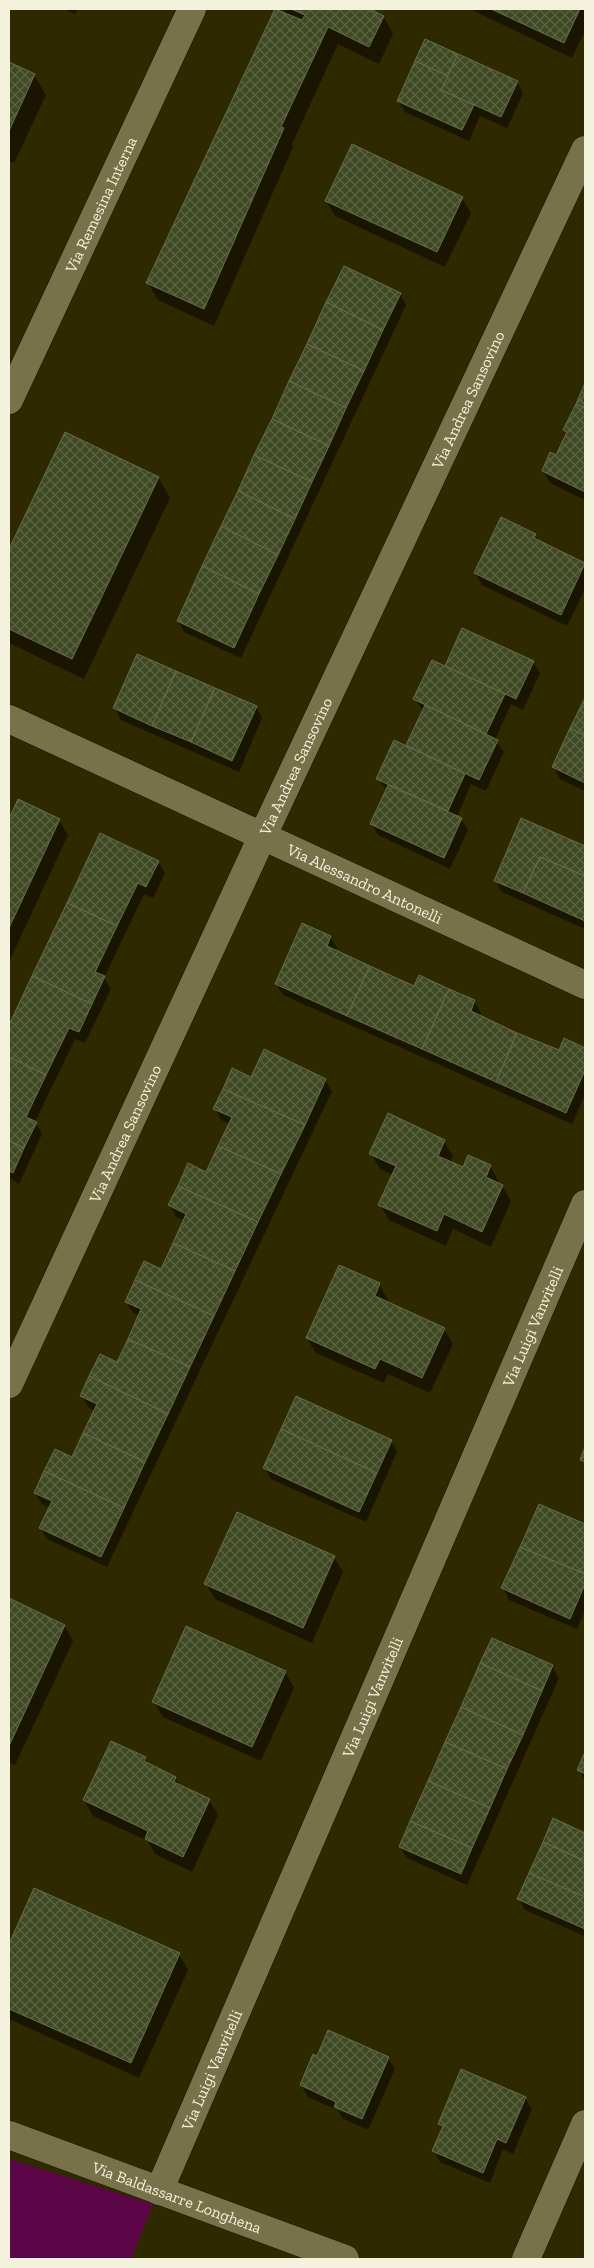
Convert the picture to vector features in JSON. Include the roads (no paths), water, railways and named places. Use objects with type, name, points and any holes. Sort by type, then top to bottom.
[{"type":"street","name":"Via Remesina Interna","points":[[9,400],[192,9]]},
{"type":"street","name":"Via Andrea Sansovino","points":[[9,1384],[263,835],[585,150]]},
{"type":"street","name":"Via Alessandro Antonelli","points":[[9,719],[585,985]]},
{"type":"street","name":"Via Luigi Vanvitelli","points":[[159,2191],[585,1204]]},
{"type":"street","points":[[526,2259],[585,2124]]},
{"type":"street","name":"Via Baldassarre Longhena","points":[[9,2136],[344,2259]]}]
